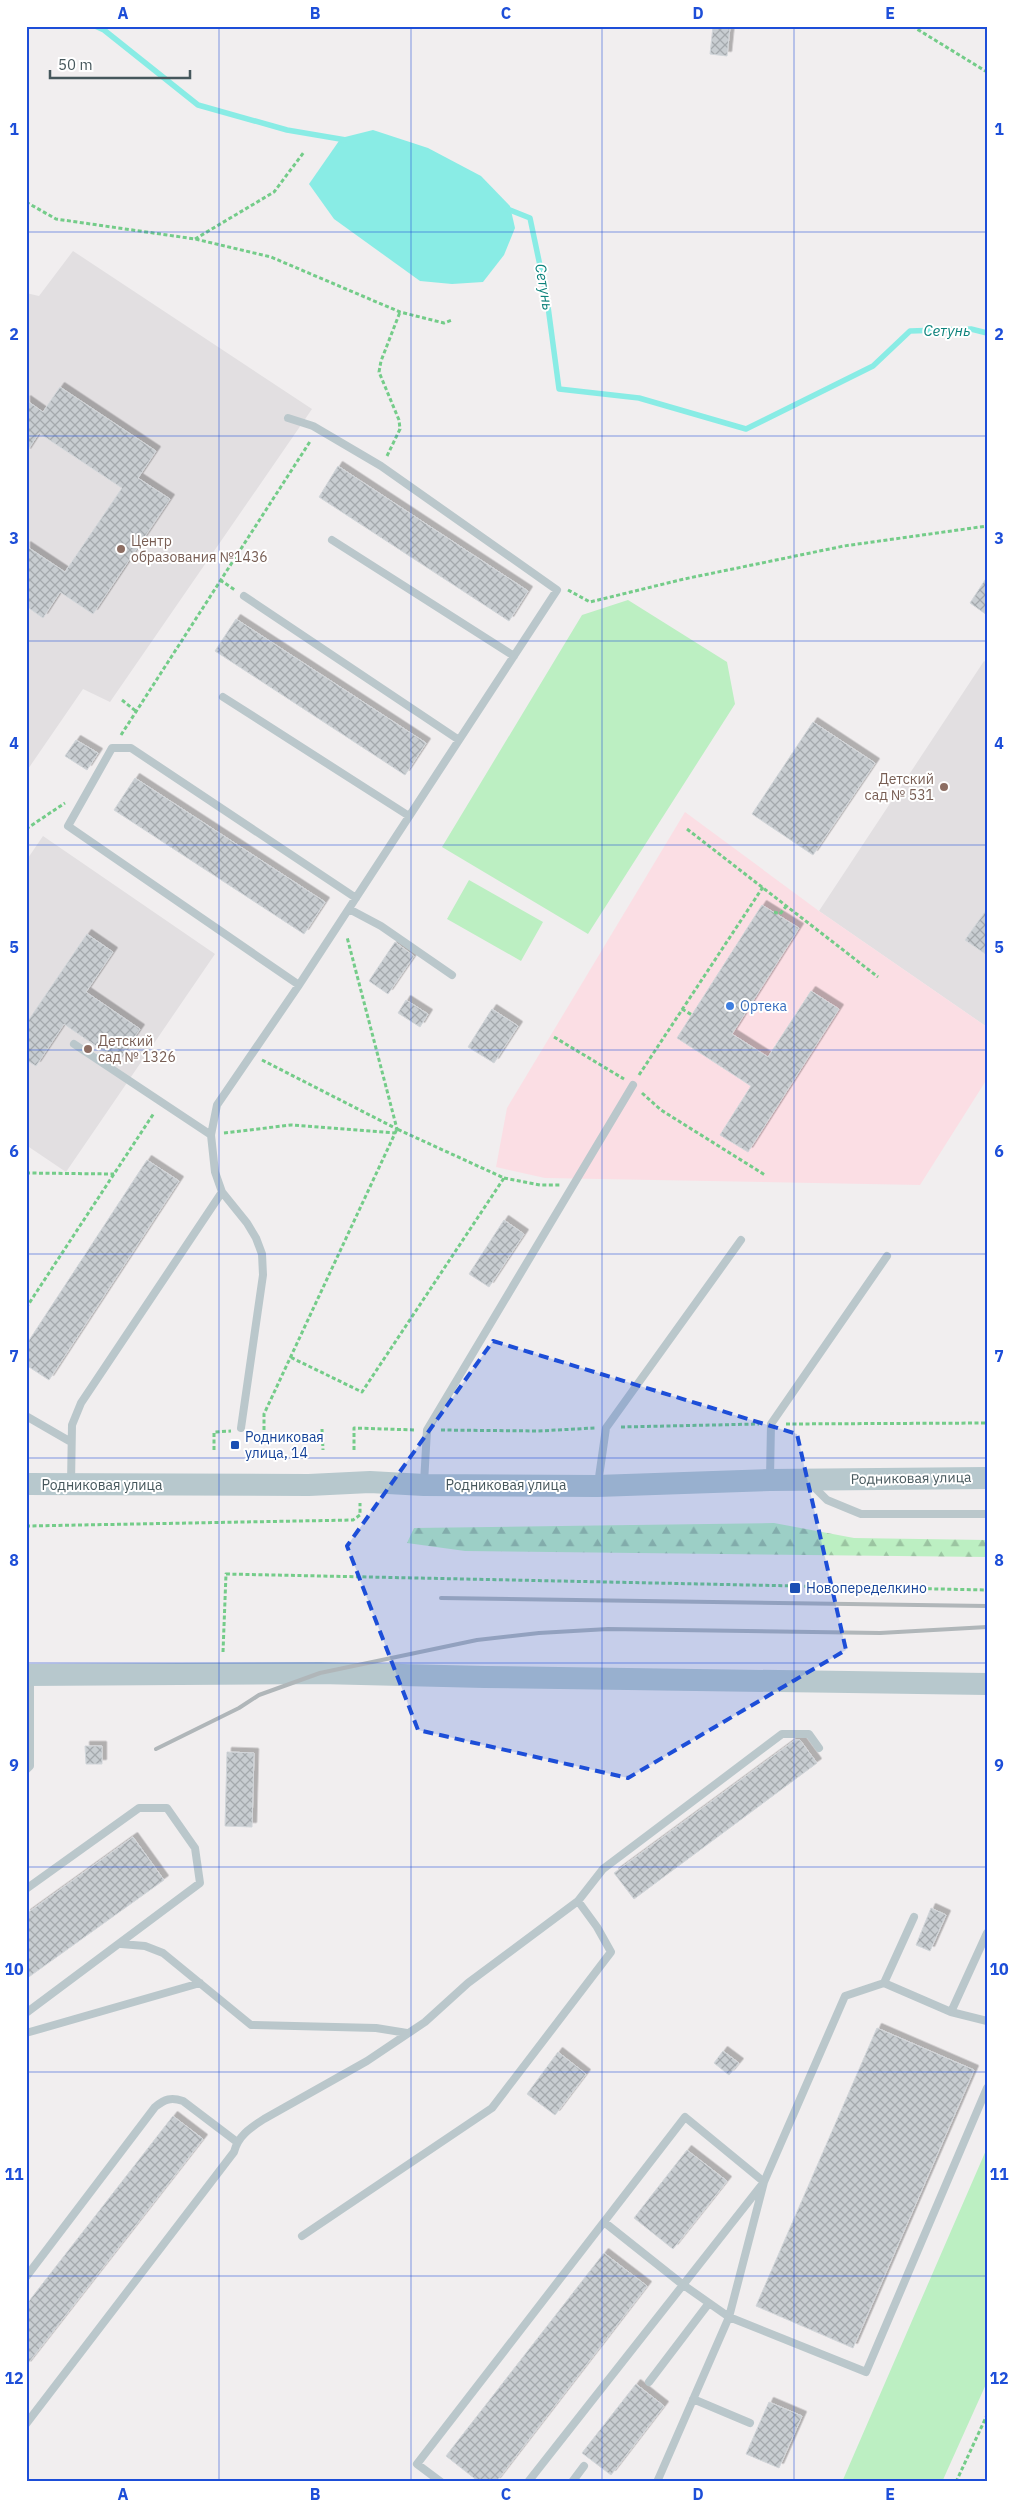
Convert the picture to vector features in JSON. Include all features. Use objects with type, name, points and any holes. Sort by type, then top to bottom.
[{"type":"main road","name":"Родниковая улица","points":[[26,1484],[309,1485],[370,1482],[424,1485],[597,1486],[770,1480],[987,1478]]},
{"type":"main road","points":[[28,1676],[320,1672],[485,1677],[987,1684]]},
{"type":"lane","points":[[241,1428],[262,1274],[262,1254],[247,1223],[222,1192],[215,1172],[211,1135],[217,1105],[299,985],[557,590],[381,466],[304,421],[288,418]]},
{"type":"lane","points":[[332,540],[514,656]]},
{"type":"lane","points":[[244,596],[459,740]]},
{"type":"lane","points":[[224,696],[409,816]]},
{"type":"lane","points":[[299,985],[68,826],[112,748],[131,748],[356,898]]},
{"type":"lane","points":[[349,909],[381,926],[452,975]]},
{"type":"lane","points":[[74,1044],[211,1135]]},
{"type":"lane","points":[[424,1485],[427,1430],[575,1184],[632,1084]]},
{"type":"lane","points":[[71,1485],[72,1425],[81,1403],[222,1192]]},
{"type":"lane","points":[[597,1486],[606,1428],[740,1240]]},
{"type":"lane","points":[[770,1480],[771,1424],[888,1256]]},
{"type":"lane","points":[[28,1417],[72,1442]]},
{"type":"lane","points":[[806,1480],[827,1500],[861,1514],[987,1514]]},
{"type":"lane","points":[[26,1770],[30,1766],[28,1676]]},
{"type":"lane","points":[[26,2424],[234,2152],[237,2142],[264,2119],[368,2061],[425,2022],[468,1983],[578,1901],[603,1869],[782,1734],[809,1734],[819,1748]]},
{"type":"lane","points":[[26,1889],[139,1808],[167,1808],[195,1848],[200,1883],[26,2014]]},
{"type":"lane","points":[[302,2236],[492,2108],[611,1952],[597,1927],[578,1901]]},
{"type":"lane","points":[[884,1983],[914,1917]]},
{"type":"lane","points":[[951,2012],[987,1933]]},
{"type":"lane","points":[[121,1944],[145,1946],[162,1954],[251,2025],[376,2028],[407,2033]]},
{"type":"lane","points":[[26,2033],[200,1983]]},
{"type":"lane","points":[[657,2482],[729,2317],[764,2182],[845,1996],[884,1983],[951,2012],[987,2021]]},
{"type":"lane","points":[[604,2222],[682,2284],[729,2317],[866,2372],[987,2088]]},
{"type":"lane","points":[[26,2277],[155,2107],[164,2100],[173,2098],[183,2101],[237,2142]]},
{"type":"lane","points":[[441,2482],[417,2464],[685,2117],[764,2182]]},
{"type":"lane","points":[[528,2482],[764,2182]]},
{"type":"lane","points":[[649,2382],[709,2302]]},
{"type":"lane","points":[[693,2399],[750,2423]]},
{"type":"lane","points":[[572,2482],[584,2466]]},
{"type":"path","points":[[912,26],[987,72]]},
{"type":"path","points":[[195,239],[274,192],[304,152]]},
{"type":"path","points":[[26,202],[56,219],[195,239],[272,257],[400,312],[444,324],[452,320]]},
{"type":"path","points":[[388,454],[400,429],[399,420],[379,372],[381,361],[400,312]]},
{"type":"path","points":[[112,748],[318,429]]},
{"type":"path","points":[[557,590],[561,586],[590,602],[684,578],[844,546],[987,526]]},
{"type":"path","points":[[122,700],[137,712]]},
{"type":"path","points":[[26,829],[90,786]]},
{"type":"path","points":[[687,829],[878,977]]},
{"type":"path","points":[[632,1084],[763,886]]},
{"type":"path","points":[[774,912],[780,914],[787,905]]},
{"type":"path","points":[[264,1430],[264,1414],[396,1131],[347,938],[349,909]]},
{"type":"path","points":[[682,1009],[692,1015]]},
{"type":"path","points":[[554,1037],[632,1084],[661,1110],[765,1175]]},
{"type":"path","points":[[251,1055],[396,1131],[504,1178],[540,1185],[575,1184]]},
{"type":"path","points":[[26,1308],[162,1102]]},
{"type":"path","points":[[211,1135],[291,1125],[396,1131]]},
{"type":"path","points":[[26,1173],[115,1174]]},
{"type":"path","points":[[290,1357],[362,1392],[504,1178]]},
{"type":"path","points":[[354,1450],[354,1428],[538,1431],[771,1424],[987,1423]]},
{"type":"path","points":[[214,1450],[214,1432],[241,1428]]},
{"type":"path","points":[[322,1429],[323,1450]]},
{"type":"path","points":[[26,1526],[353,1520],[360,1515],[360,1502]]},
{"type":"path","points":[[223,1652],[226,1574],[987,1590]]},
{"type":"path","points":[[956,2482],[987,2415]]},
{"type":"highlighted area","points":[[493,1341],[797,1434],[846,1650],[628,1778],[418,1730],[347,1546]]},
{"type":"shaded area","name":"Центр образования №1436","points":[[73,251],[312,409],[110,702],[83,689],[26,772],[26,293],[39,296]]},
{"type":"shaded area","name":"Детский сад № 531","points":[[984,661],[987,663],[987,1027],[819,911]]},
{"type":"shaded area","points":[[685,812],[819,911],[987,1027],[987,1079],[920,1185],[545,1178],[496,1167],[507,1108]]},
{"type":"shaded area","name":"Детский сад № 1326","points":[[43,836],[215,954],[66,1172],[26,1145],[26,861]]},
{"type":"green space","points":[[628,600],[727,662],[735,704],[588,934],[442,847],[582,615]]},
{"type":"green space","points":[[469,880],[543,922],[521,961],[447,919]]},
{"type":"green space","points":[[774,1523],[854,1538],[987,1540],[987,1557],[465,1551],[407,1543],[414,1528]]},
{"type":"green space","points":[[987,2148],[987,2382],[942,2482],[842,2482]]},
{"type":"water","points":[[373,130],[428,148],[481,176],[510,206],[515,228],[504,255],[483,282],[452,284],[420,281],[334,219],[309,184],[341,138]]},
{"type":"building","points":[[713,26],[730,27],[727,56],[710,54]]},
{"type":"building","points":[[60,387],[156,451],[138,478],[170,499],[93,614],[60,592],[43,618],[26,606],[26,546],[65,572],[122,488],[39,433],[26,453],[26,400],[43,412]]},
{"type":"building","points":[[338,466],[528,591],[509,621],[319,497]]},
{"type":"building","points":[[987,577],[987,615],[970,603]]},
{"type":"building","points":[[236,619],[426,743],[405,775],[215,651]]},
{"type":"building","points":[[813,722],[875,763],[813,855],[752,814]]},
{"type":"building","points":[[76,740],[98,753],[87,770],[65,756]]},
{"type":"building","points":[[135,778],[325,902],[304,934],[114,810]]},
{"type":"building","points":[[762,905],[799,928],[732,1034],[768,1057],[811,991],[839,1009],[748,1152],[720,1135],[751,1086],[677,1038]]},
{"type":"building","points":[[987,909],[987,955],[965,940]]},
{"type":"building","points":[[87,934],[113,952],[86,992],[140,1029],[118,1061],[64,1024],[36,1066],[26,1060],[26,1024]]},
{"type":"building","points":[[395,942],[414,956],[388,994],[369,981]]},
{"type":"building","points":[[406,1000],[428,1014],[420,1027],[398,1013]]},
{"type":"building","points":[[492,1009],[518,1026],[494,1063],[468,1047]]},
{"type":"building","points":[[147,1160],[179,1181],[49,1380],[26,1365],[26,1345]]},
{"type":"building","points":[[504,1220],[524,1234],[489,1287],[469,1274]]},
{"type":"building","points":[[795,1740],[800,1740],[817,1763],[634,1899],[614,1873]]},
{"type":"building","points":[[85,1746],[102,1746],[102,1764],[86,1764]]},
{"type":"building","points":[[227,1752],[254,1753],[252,1827],[225,1826]]},
{"type":"building","points":[[133,1837],[164,1880],[26,1979],[26,1914]]},
{"type":"building","points":[[931,1908],[946,1915],[930,1951],[916,1945]]},
{"type":"building","points":[[877,2028],[974,2070],[853,2348],[756,2306]]},
{"type":"building","points":[[723,2051],[739,2063],[729,2075],[714,2063]]},
{"type":"building","points":[[558,2052],[586,2074],[555,2115],[527,2094]]},
{"type":"building","points":[[173,2116],[203,2139],[26,2366],[26,2305]]},
{"type":"building","points":[[687,2150],[727,2181],[673,2249],[634,2218]]},
{"type":"building","points":[[604,2253],[647,2286],[496,2482],[479,2482],[446,2456]]},
{"type":"building","points":[[636,2384],[664,2406],[611,2475],[582,2453]]},
{"type":"building","points":[[769,2402],[802,2416],[779,2468],[746,2454]]},
{"type":"waterway","name":"Сетунь","points":[[95,26],[104,30],[198,105],[287,130],[346,140]]},
{"type":"waterway","name":"Сетунь","points":[[505,208],[530,218],[547,299],[559,389],[639,398],[746,429],[873,366],[910,331],[971,329],[987,333]]},
{"type":"railway","points":[[441,1598],[987,1606]]},
{"type":"railway","points":[[156,1749],[239,1708],[259,1695],[320,1673],[477,1640],[539,1633],[608,1629],[880,1633],[987,1627]]},
{"type":"place","name":"Центр образования №1436","points":[[121,549]]},
{"type":"place","name":"Детский сад № 531","points":[[944,787]]},
{"type":"place","name":"Ортека","points":[[730,1006]]},
{"type":"place","name":"Детский сад № 1326","points":[[88,1049]]},
{"type":"place","name":"Родниковая улица, 14","points":[[235,1445]]},
{"type":"place","name":"Новопеределкино","points":[[795,1588]]}]
